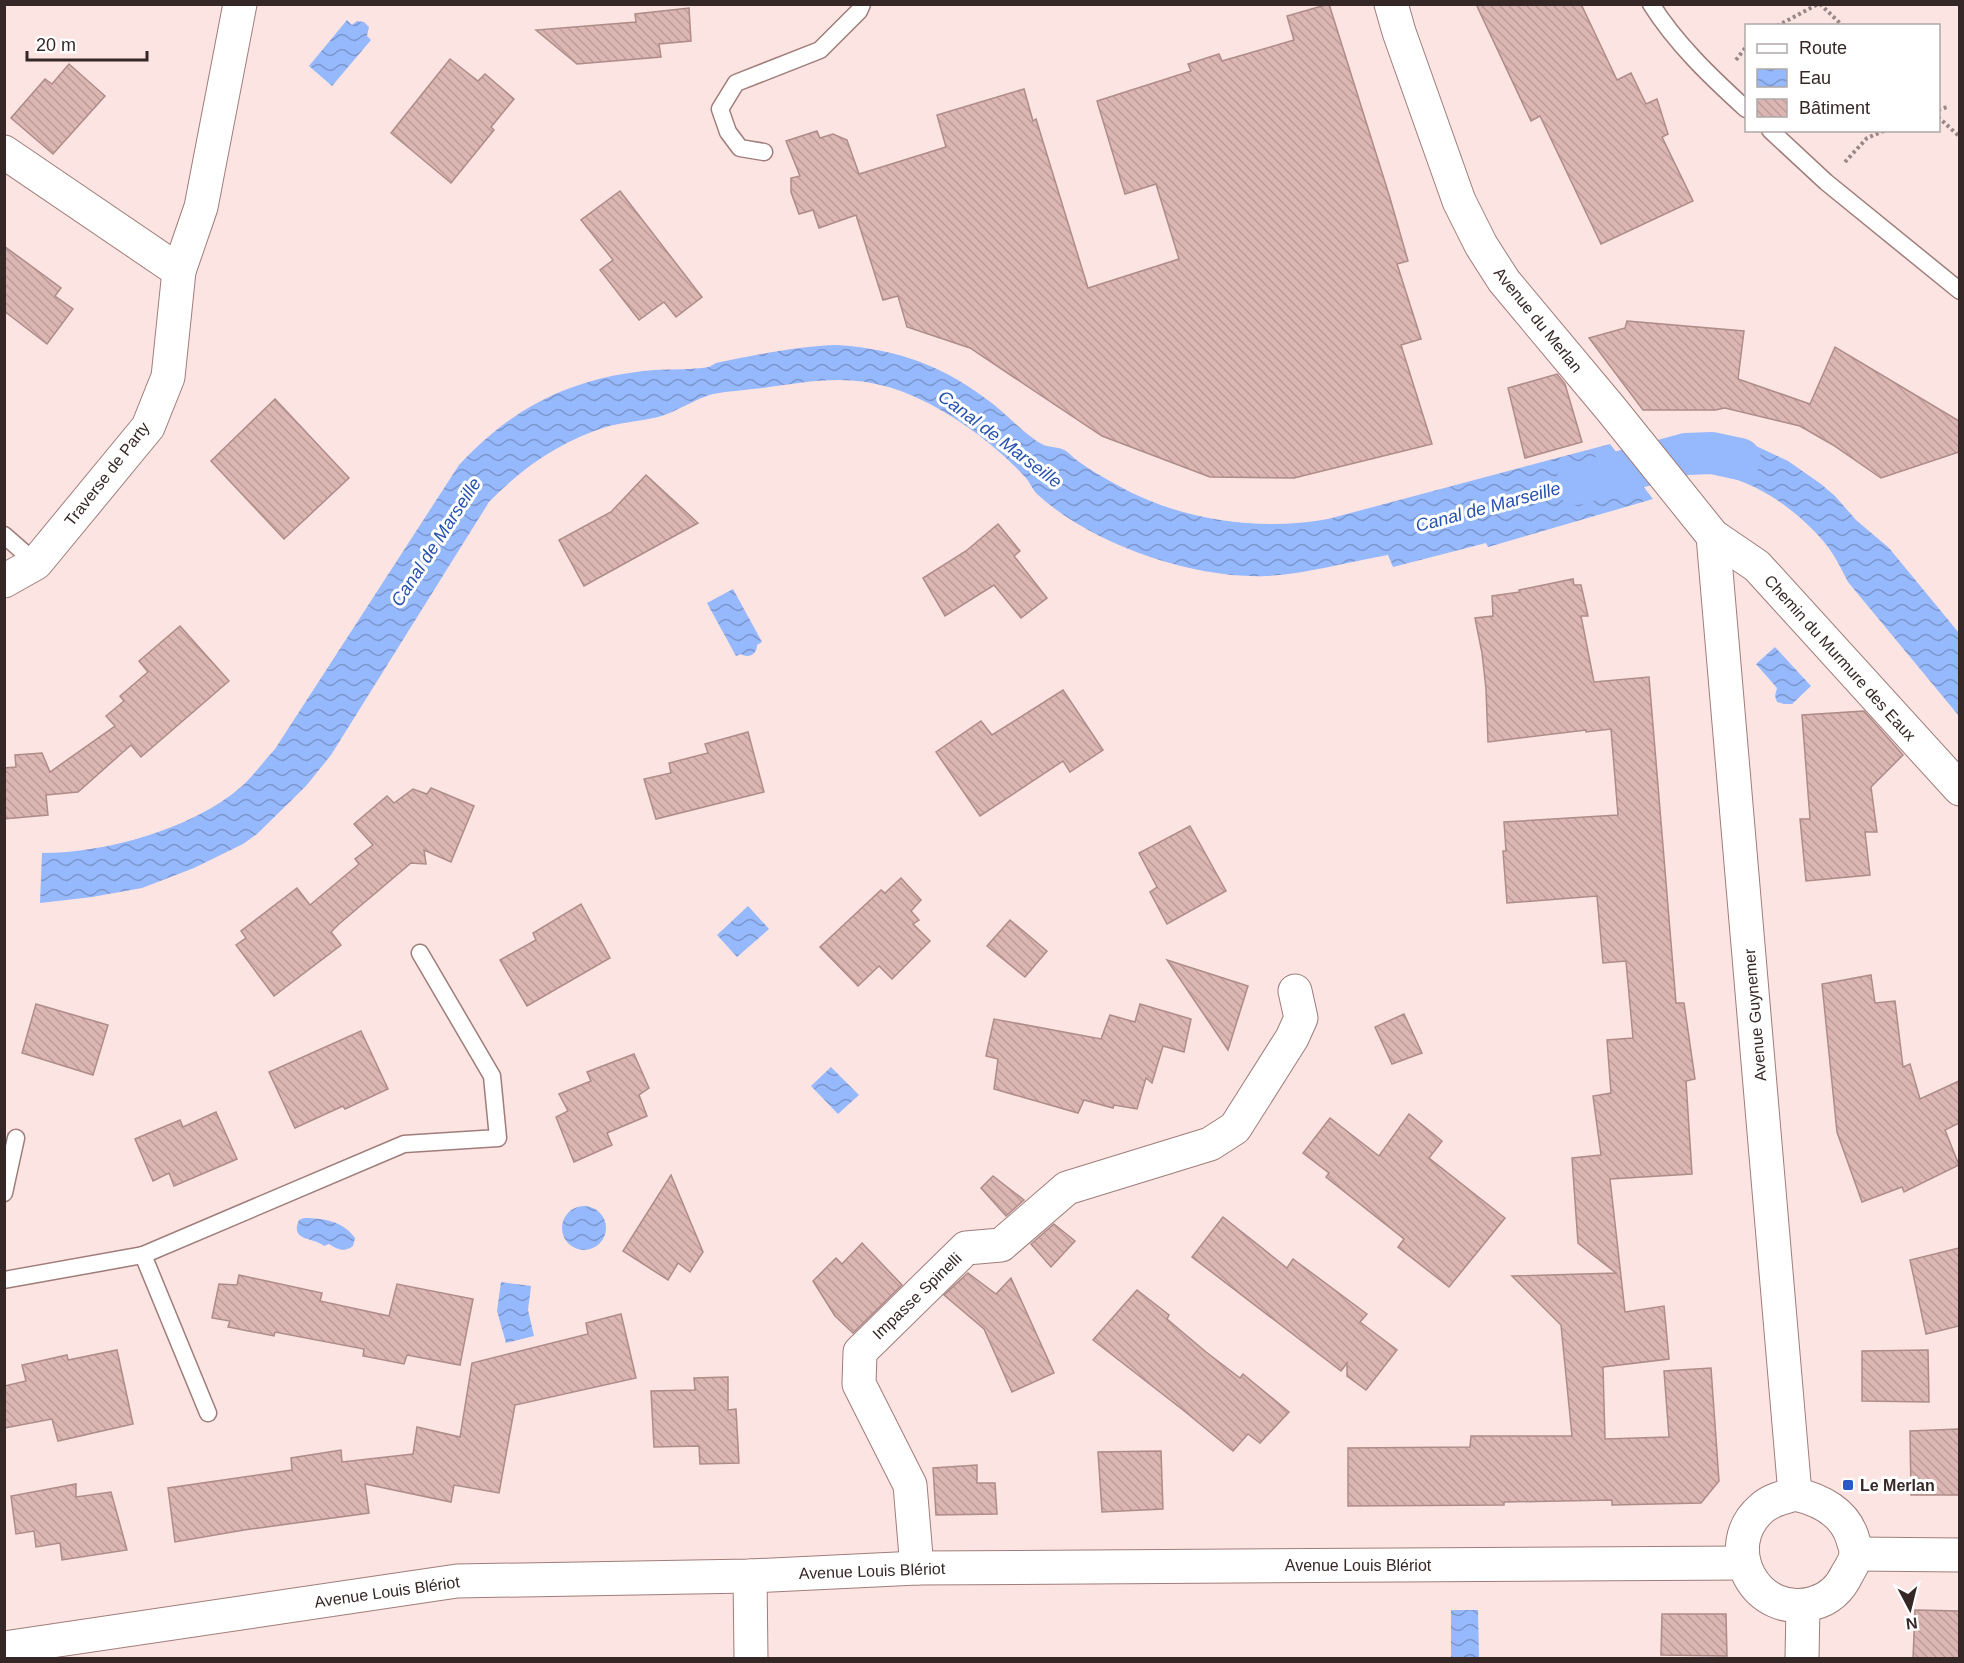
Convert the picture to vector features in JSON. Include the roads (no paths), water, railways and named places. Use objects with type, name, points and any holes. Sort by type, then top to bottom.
[{"type":"street","name":"Traverse de Party","points":[[4,580],[36,563],[148,428],[168,377],[179,271],[201,207],[240,4]]},
{"type":"street","name":"Avenue du Merlan","points":[[1391,4],[1460,201],[1481,245],[1504,281],[1713,536]]},
{"type":"street","points":[[4,153],[179,271]]},
{"type":"street","name":"Chemin du Murmure des Eaux","points":[[1713,536],[1757,567],[1959,789]]},
{"type":"street","name":"Avenue Guynemer","points":[[1713,536],[1795,1494]]},
{"type":"street","name":"Impasse Spinelli","points":[[917,1568],[910,1485],[859,1384],[860,1352],[966,1248],[1000,1245],[1067,1188],[1209,1144],[1235,1128],[1292,1038],[1301,1018],[1295,991]]},
{"type":"street","points":[[1870,1554],[1831,1595],[1803,1606],[1785,1605],[1769,1599],[1756,1588],[1744,1563],[1743,1539],[1750,1522],[1762,1508],[1778,1499],[1795,1494],[1813,1498],[1831,1508],[1870,1554],[1959,1555]]},
{"type":"street","name":"Avenue Louis Blériot","points":[[4,1647],[458,1581],[750,1576],[917,1568],[1744,1563]]},
{"type":"street","points":[[750,1576],[751,1659]]},
{"type":"street","points":[[1802,1659],[1803,1606]]},
{"type":"lane","points":[[764,152],[740,148],[728,132],[720,109],[736,83],[820,50],[859,11],[862,4]]},
{"type":"lane","points":[[1650,4],[1681,44],[1745,108]]},
{"type":"lane","points":[[1772,132],[1826,182],[1959,291]]},
{"type":"lane","points":[[4,535],[36,563]]},
{"type":"lane","points":[[4,1280],[143,1255],[404,1144],[498,1138],[492,1076],[420,953]]},
{"type":"lane","points":[[4,1193],[16,1138]]},
{"type":"lane","points":[[143,1255],[208,1413]]},
{"type":"water","points":[[347,20],[352,25],[357,21],[364,22],[369,27],[367,36],[371,40],[332,86],[309,66]]},
{"type":"water","points":[[838,345],[860,347],[901,356],[938,370],[974,390],[1044,445],[1066,451],[1087,468],[1141,497],[1193,515],[1247,523],[1275,524],[1328,519],[1610,444],[1653,499],[1488,547],[1486,543],[1393,567],[1388,555],[1296,573],[1266,576],[1237,575],[1175,565],[1114,543],[1085,528],[1059,512],[1037,494],[1027,479],[1010,462],[975,432],[934,406],[892,388],[858,381],[830,380],[713,394],[665,415],[609,426],[575,439],[544,456],[502,489],[489,502],[331,755],[306,786],[257,834],[243,844],[194,868],[142,888],[40,903],[42,853],[93,849],[147,836],[198,815],[221,802],[245,783],[275,749],[459,465],[501,426],[547,398],[597,380],[654,370],[709,367],[716,363],[777,351]]},
{"type":"water","points":[[1692,436],[1745,443],[1788,461],[1835,496],[1856,520],[1889,548],[1959,633],[1959,716],[1848,582],[1824,542],[1797,515],[1765,492],[1747,484],[1729,477],[1692,473],[1677,437]]},
{"type":"water","points":[[733,589],[762,642],[757,645],[756,651],[750,656],[741,654],[736,656],[707,603]]},
{"type":"water","points":[[1775,647],[1811,686],[1792,704],[1777,702],[1775,696],[1777,688],[1756,664]]},
{"type":"water","points":[[748,906],[769,929],[737,957],[717,935]]},
{"type":"water","points":[[831,1067],[859,1095],[838,1114],[811,1086]]},
{"type":"water","points":[[584,1206],[599,1213],[606,1228],[599,1243],[584,1250],[569,1243],[562,1228],[569,1213]]},
{"type":"water","points":[[304,1218],[339,1224],[355,1238],[353,1246],[341,1249],[329,1244],[324,1246],[300,1236],[297,1227],[299,1220]]},
{"type":"water","points":[[501,1282],[531,1286],[528,1310],[534,1336],[506,1343],[497,1311]]},
{"type":"water","points":[[1451,1610],[1478,1610],[1479,1658],[1451,1658]]},
{"type":"waterway","name":"Canal de Marseille","points":[[1576,484],[1686,454],[1712,453],[1740,459]]},
{"type":"place","name":"Le Merlan","points":[[1848,1485]]}]
